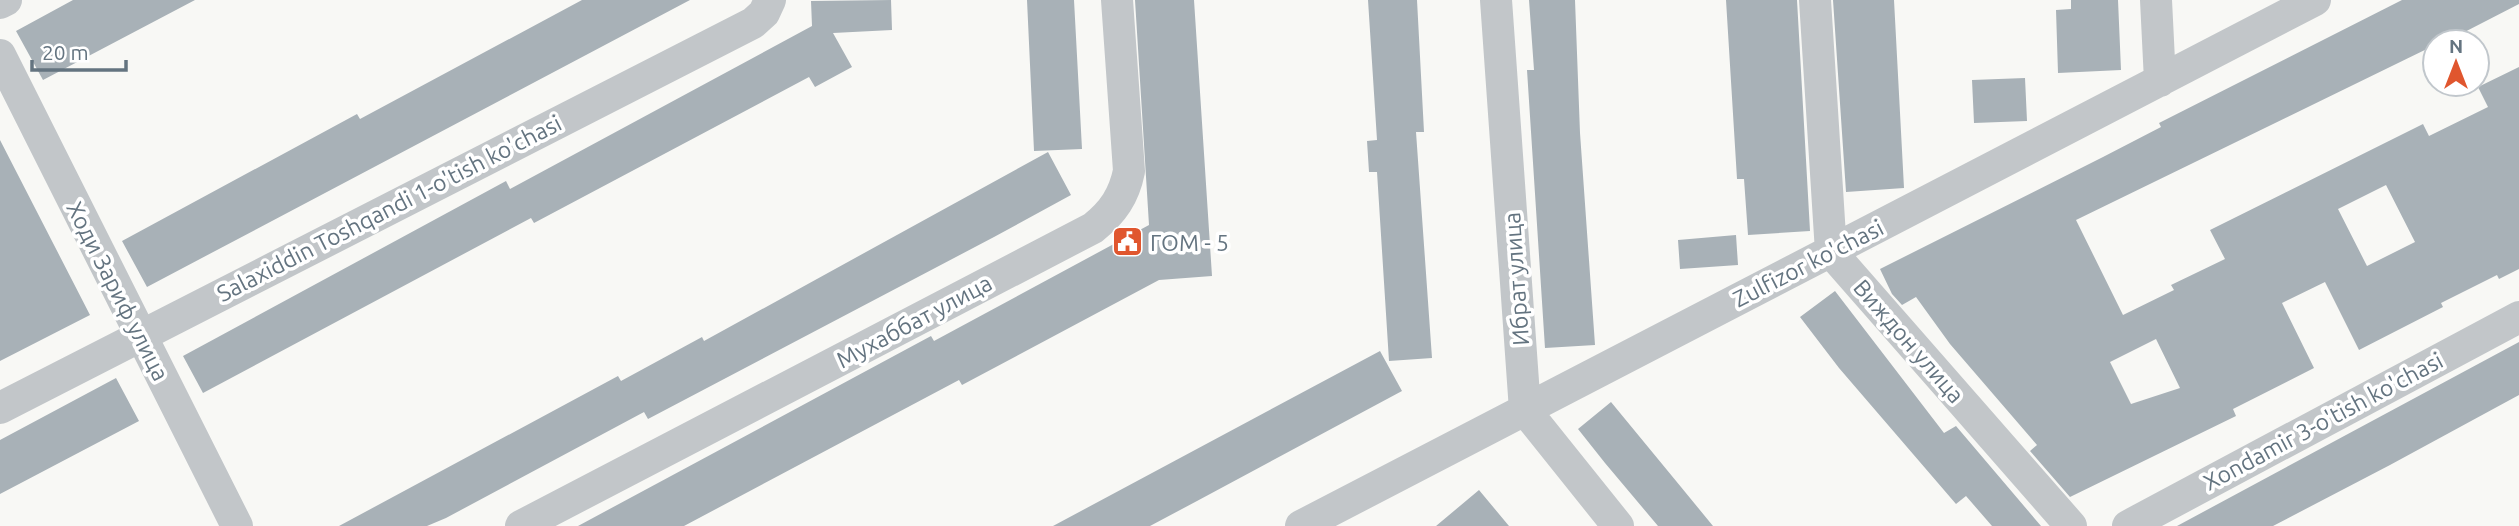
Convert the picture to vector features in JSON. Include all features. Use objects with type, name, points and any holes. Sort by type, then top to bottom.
[{"type":"street","points":[[0,3],[6,0]]},
{"type":"street","name":"Salaxiddin Toshqandi 1-o'tish ko'chasi","points":[[0,408],[753,23],[764,13],[771,0]]},
{"type":"street","name":"Мухаббат улица","points":[[521,526],[1094,228],[1108,216],[1126,187],[1129,171],[1117,0]]},
{"type":"street","name":"Ибрат улица","points":[[1496,0],[1525,410]]},
{"type":"street","points":[[1815,0],[1831,252]]},
{"type":"street","points":[[2156,0],[2160,81]]},
{"type":"street","name":"Zulfizor ko'chasi","points":[[1301,526],[2315,0]]},
{"type":"street","name":"Ходи Зариф улица","points":[[0,55],[237,526]]},
{"type":"street","name":"Виждон улица","points":[[1831,252],[2071,526]]},
{"type":"street","name":"Xondamir 3-o'tish ko'chasi","points":[[2128,526],[2519,317]]},
{"type":"street","points":[[1525,410],[1618,526]]},
{"type":"building","points":[[73,0],[195,0],[43,80],[16,31]]},
{"type":"building","points":[[582,0],[690,0],[147,287],[122,241],[357,114],[360,119]]},
{"type":"building","points":[[891,0],[892,30],[833,33],[852,67],[815,87],[809,77],[534,223],[531,218],[203,393],[183,356],[506,181],[510,189],[812,26],[811,1]]},
{"type":"building","points":[[1027,0],[1074,0],[1082,149],[1034,151]]},
{"type":"building","points":[[1135,0],[1194,0],[1212,276],[1159,280],[962,385],[959,380],[684,526],[578,526],[931,336],[934,341],[1149,225]]},
{"type":"building","points":[[1368,0],[1417,0],[1424,132],[1416,132],[1432,358],[1389,361],[1377,172],[1369,172],[1367,141],[1377,140]]},
{"type":"building","points":[[1529,0],[1575,0],[1580,133],[1595,345],[1545,348],[1527,70],[1534,70]]},
{"type":"building","points":[[1726,0],[1797,0],[1810,231],[1748,235],[1744,179],[1737,179]]},
{"type":"building","points":[[1833,0],[1894,0],[1904,188],[1846,192]]},
{"type":"building","points":[[2071,0],[2118,0],[2121,70],[2058,73],[2056,10],[2071,9]]},
{"type":"building","points":[[2402,0],[2519,0],[2519,4],[2472,28],[2421,28],[2421,52],[2076,220],[2123,315],[2174,290],[2171,285],[2225,259],[2210,230],[2423,124],[2429,136],[2488,107],[2484,98],[2491,98],[2491,81],[2519,67],[2519,269],[2499,279],[2497,275],[2441,303],[2443,307],[2359,350],[2325,282],[2282,303],[2314,368],[2233,409],[2236,416],[2070,497],[2030,451],[2037,445],[1950,344],[1916,297],[1902,305],[1892,294],[1880,269],[2161,127],[2159,123]],"holes":[[[2386,185],[2415,242],[2367,266],[2338,209]],[[2156,339],[2180,388],[2131,404],[2110,362]]]},
{"type":"building","points":[[2025,78],[2027,121],[1974,123],[1972,80]]},
{"type":"building","points":[[0,140],[90,315],[0,361]]},
{"type":"building","points":[[1048,152],[1071,195],[994,237],[648,419],[644,412],[446,518],[427,526],[339,526],[618,376],[621,381],[702,337],[704,341]]},
{"type":"building","points":[[1736,235],[1738,265],[1680,269],[1678,240]]},
{"type":"building","points":[[1835,291],[1944,433],[1956,426],[2041,526],[1992,526],[1966,496],[1956,504],[1839,368],[1800,317]]},
{"type":"building","points":[[2519,342],[2519,395],[2390,465],[2273,526],[2177,526]]},
{"type":"building","points":[[1380,351],[1402,391],[1197,501],[1150,526],[1053,526]]},
{"type":"building","points":[[116,378],[139,421],[0,494],[0,440]]},
{"type":"building","points":[[1611,402],[1713,526],[1658,526],[1605,463],[1578,429]]},
{"type":"building","points":[[1479,490],[1509,526],[1436,526]]},
{"type":"place","name":"ГОМ - 5","points":[[1127,242]]}]
